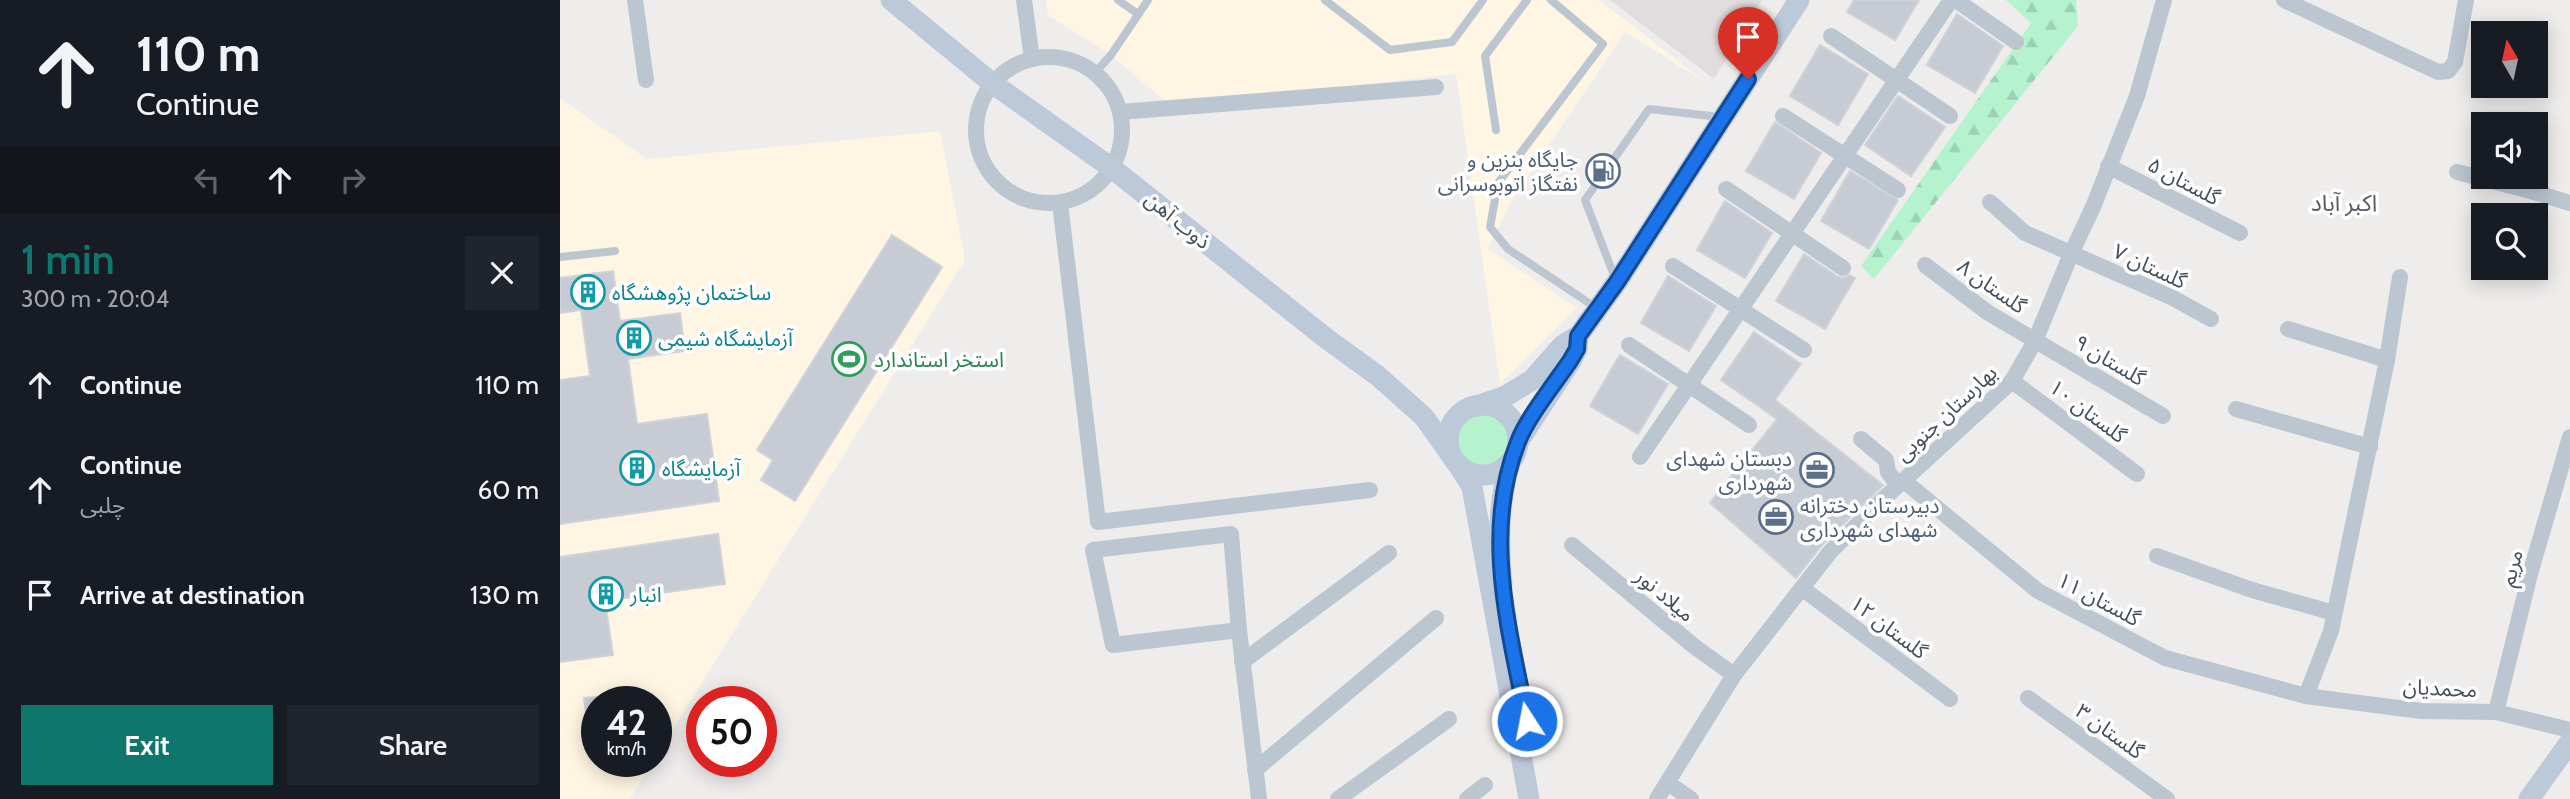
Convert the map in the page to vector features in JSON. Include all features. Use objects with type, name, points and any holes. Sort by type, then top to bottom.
[{"type":"main road","name":"ذوب آهن","points":[[891,0],[992,83],[1113,169],[1327,339],[1378,376],[1424,417],[1472,487],[1529,799]]},
{"type":"main road","points":[[1510,463],[1494,473],[1474,474],[1454,459],[1448,445],[1452,423],[1459,414],[1506,396],[1532,380],[1563,345],[1578,336],[1617,282],[1799,0]]},
{"type":"main road","points":[[1541,799],[1502,590],[1499,525],[1504,484],[1518,442],[1577,349],[1578,336]]},
{"type":"main road","points":[[1477,405],[1497,408],[1506,414],[1513,422],[1518,442]]},
{"type":"main road","points":[[2529,799],[2570,742]]},
{"type":"street","points":[[635,0],[646,80]]},
{"type":"street","points":[[1024,0],[1032,59]]},
{"type":"street","points":[[1640,457],[1951,0]]},
{"type":"street","points":[[1956,0],[2016,42]]},
{"type":"street","name":"بهارستان جنوبی","points":[[1657,799],[1734,675],[1830,552],[2012,382],[2035,341],[2093,207],[2137,96],[2164,0]]},
{"type":"street","points":[[2284,0],[2438,72],[2448,71],[2455,62],[2466,0]]},
{"type":"street","points":[[1831,36],[1950,116]]},
{"type":"street","points":[[1057,58],[1080,64],[1101,79],[1115,99],[1120,112],[1120,147],[1113,169],[1094,188],[1060,203],[1027,200],[1006,190],[989,173],[979,152],[975,129],[980,106],[992,83],[1009,69],[1032,59],[1057,58]]},
{"type":"street","points":[[1120,112],[1436,87]]},
{"type":"street","points":[[1783,116],[1898,190]]},
{"type":"street","name":"گلستان ۵","points":[[2108,166],[2240,233]]},
{"type":"street","points":[[2457,172],[2570,204]]},
{"type":"street","points":[[1726,189],[1843,268]]},
{"type":"street","name":"گلستان ۷","points":[[1990,202],[2025,233],[2173,298],[2211,319]]},
{"type":"street","points":[[1060,203],[1098,522],[1370,490]]},
{"type":"street","name":"گلستان ۸","points":[[1926,265],[1987,312],[2035,341]]},
{"type":"street","points":[[1673,266],[1804,349]]},
{"type":"street","points":[[2306,696],[2331,631],[2387,360],[2400,277]]},
{"type":"street","points":[[2288,329],[2387,360]]},
{"type":"street","name":"گلستان ۹","points":[[2035,341],[2163,416]]},
{"type":"street","points":[[1629,345],[1749,425]]},
{"type":"street","name":"گلستان ۱۰","points":[[2012,382],[2137,474]]},
{"type":"street","points":[[2236,409],[2370,447]]},
{"type":"street","name":"مریم","points":[[2496,712],[2530,574],[2566,466],[2570,437]]},
{"type":"street","points":[[1861,439],[1886,460],[1888,472],[1901,483]]},
{"type":"street","name":"گلستان ۱۱","points":[[1901,483],[2038,591],[2165,658],[2306,696]]},
{"type":"street","points":[[1238,630],[1113,646],[1093,550],[1231,534],[1238,630],[1259,799]]},
{"type":"street","name":"میلاد نور","points":[[1572,545],[1695,648],[1734,675]]},
{"type":"street","points":[[1242,662],[1390,553]]},
{"type":"street","points":[[2157,556],[2252,590],[2334,613]]},
{"type":"street","name":"گلستان ۱۲","points":[[1803,589],[1950,699]]},
{"type":"street","points":[[1255,770],[1436,618]]},
{"type":"street","name":"محمدیان","points":[[2306,696],[2421,711],[2496,712],[2570,730]]},
{"type":"street","name":"گلستان ۳","points":[[2028,698],[2167,799]]},
{"type":"street","points":[[1338,799],[1449,719]]},
{"type":"street","points":[[1668,783],[1691,799]]},
{"type":"street","points":[[1467,799],[1485,785],[1485,799]]},
{"type":"lane","points":[[1118,0],[1139,14]]},
{"type":"lane","points":[[1094,74],[1111,55],[1148,0]]},
{"type":"lane","points":[[1325,0],[1390,50],[1452,42],[1483,0]]},
{"type":"lane","points":[[1496,130],[1485,56],[1527,0]]},
{"type":"lane","points":[[1551,0],[1603,44],[1498,183],[1490,227],[1508,249],[1598,309]]},
{"type":"lane","points":[[1617,282],[1585,200],[1649,108],[1723,117]]},
{"type":"lane","points":[[560,257],[615,251]]},
{"type":"shaded area","points":[[1046,0],[1599,0],[1707,83],[1625,32],[1513,198],[1488,249],[1577,308],[1500,384],[1456,74],[1172,107],[1111,55],[1048,15]]},
{"type":"shaded area","points":[[1610,0],[1762,0],[1714,79]]},
{"type":"shaded area","points":[[560,98],[647,159],[940,131],[965,260],[700,686],[686,686],[686,708],[672,730],[672,686],[581,686],[581,777],[643,777],[630,799],[560,799]]},
{"type":"green space","points":[[2006,0],[2076,0],[2078,26],[1874,279],[1861,266],[2031,23]]},
{"type":"green space","points":[[1477,409],[1489,409],[1508,422],[1513,439],[1511,451],[1500,464],[1489,469],[1477,469],[1458,456],[1453,445],[1453,433],[1466,414]]},
{"type":"building","points":[[1854,0],[1919,0],[1895,40],[1847,12]]},
{"type":"building","points":[[1957,14],[2003,46],[1975,93],[1927,65]]},
{"type":"building","points":[[1820,45],[1868,74],[1838,125],[1790,96]]},
{"type":"building","points":[[1898,96],[1945,127],[1911,176],[1865,145]]},
{"type":"building","points":[[1775,122],[1821,153],[1794,199],[1746,171]]},
{"type":"building","points":[[1850,171],[1898,200],[1869,249],[1821,221]]},
{"type":"building","points":[[1725,201],[1772,233],[1745,278],[1697,250]]},
{"type":"building","name":"استخر استاندارد","points":[[892,235],[942,267],[795,501],[761,480],[773,460],[757,450]]},
{"type":"building","points":[[1804,254],[1838,277],[1850,275],[1855,278],[1825,329],[1776,301]]},
{"type":"building","points":[[613,271],[620,321],[680,313],[685,351],[628,359],[637,424],[707,414],[719,501],[560,524],[560,380],[590,376],[581,310],[560,313],[560,278]]},
{"type":"building","points":[[1668,276],[1716,306],[1689,351],[1641,323]]},
{"type":"building","points":[[1754,332],[1801,364],[1775,400],[1883,485],[1822,545],[1796,578],[1710,503],[1777,419],[1721,380]]},
{"type":"building","points":[[1620,355],[1668,384],[1638,434],[1590,406]]},
{"type":"building","name":"انبار","points":[[718,534],[725,584],[605,601],[613,655],[560,662],[560,557]]},
{"type":"place","name":"جایگاه بنزین و نفتگاز اتوبوسرانی","points":[[1603,171]]},
{"type":"place","name":"ساختمان پژوهشگاه","points":[[588,292]]},
{"type":"place","name":"آزمایشگاه شیمی","points":[[634,338]]},
{"type":"place","name":"استخر استاندارد","points":[[849,359]]},
{"type":"place","name":"آزمایشگاه","points":[[637,468]]},
{"type":"place","name":"دبستان شهدای شهرداری","points":[[1817,470]]},
{"type":"place","name":"دبیرستان دخترانه شهدای شهرداری","points":[[1776,517]]},
{"type":"place","name":"انبار","points":[[606,594]]},
{"type":"district","name":"اکبر آباد","points":[[2344,203]]},
{"type":"route","points":[[1527,721],[1502,590],[1499,551],[1504,484],[1510,463],[1518,442],[1577,349],[1578,336],[1617,282],[1748,79]]}]
